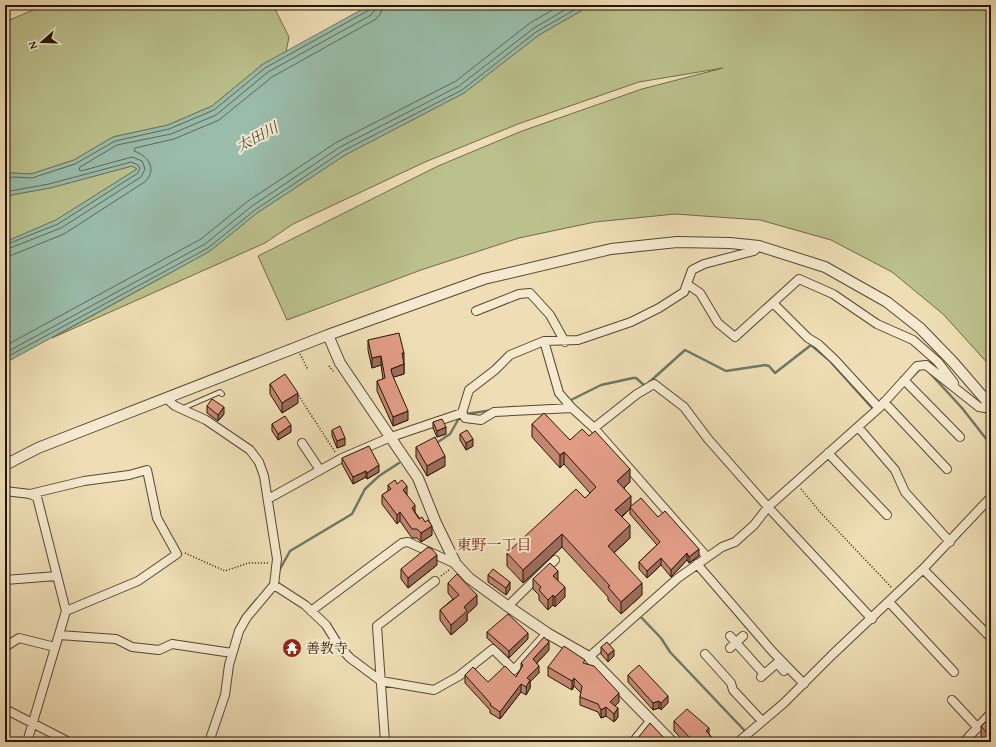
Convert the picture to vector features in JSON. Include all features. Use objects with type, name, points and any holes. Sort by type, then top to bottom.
[{"type":"street","points":[[5,465],[38,448],[328,335],[484,279],[611,249],[676,242],[730,243],[758,246],[825,267],[887,302],[920,328],[953,362],[991,408]]},
{"type":"street","points":[[572,408],[494,412],[480,420],[465,418],[462,413],[468,390],[495,370],[510,355],[544,341],[565,342],[578,340],[631,322],[659,308],[684,292],[692,270],[704,264],[754,251],[758,246]]},
{"type":"street","points":[[687,284],[700,293],[718,323],[735,337],[799,279],[833,294],[877,324],[913,340],[938,362],[960,392]]},
{"type":"street","points":[[476,311],[519,294],[530,293],[550,315],[565,342]]},
{"type":"street","points":[[773,303],[808,338],[818,344],[835,360],[947,469]]},
{"type":"street","points":[[328,335],[340,363],[392,437],[418,478],[445,544],[456,564],[469,578],[508,606],[547,633],[589,657],[672,742]]},
{"type":"street","points":[[544,341],[559,393],[572,408],[594,428],[707,557]]},
{"type":"street","points":[[589,657],[678,578],[722,547],[735,542],[754,525],[768,507],[881,405],[917,366],[926,365],[979,407],[991,408]]},
{"type":"street","points":[[904,380],[960,437]]},
{"type":"street","points":[[594,428],[637,394],[654,384],[684,407],[708,439],[768,507],[872,618]]},
{"type":"street","points":[[167,399],[181,409],[206,420],[250,450],[260,462],[268,499],[277,563],[274,585],[247,617],[239,631],[232,654],[225,696],[209,742]]},
{"type":"street","points":[[268,499],[340,459],[392,437],[462,413]]},
{"type":"street","points":[[858,427],[895,470],[905,492],[950,542]]},
{"type":"street","points":[[302,443],[320,470]]},
{"type":"street","points":[[828,453],[887,515]]},
{"type":"street","points":[[30,494],[84,481],[129,475],[147,470],[157,518],[177,554],[138,582],[66,611]]},
{"type":"street","points":[[5,491],[30,494],[38,497],[66,611],[27,742]]},
{"type":"street","points":[[738,742],[801,686],[889,602],[950,542],[991,497]]},
{"type":"street","points":[[311,611],[402,543],[408,542],[456,564]]},
{"type":"street","points":[[508,606],[555,560]]},
{"type":"street","points":[[697,564],[801,686]]},
{"type":"street","points":[[923,569],[991,638]]},
{"type":"street","points":[[5,580],[57,576]]},
{"type":"street","points":[[385,742],[377,626],[435,581]]},
{"type":"street","points":[[274,585],[311,611],[326,625],[350,658],[381,681],[434,690],[459,676],[493,649],[514,670],[547,633]]},
{"type":"street","points":[[889,602],[954,672]]},
{"type":"street","points":[[59,635],[116,639],[132,647],[159,650],[172,644],[232,654]]},
{"type":"street","points":[[730,636],[733,645],[763,675],[777,663],[801,686]]},
{"type":"street","points":[[733,645],[743,636]]},
{"type":"street","points":[[5,647],[19,638],[55,647]]},
{"type":"street","points":[[705,654],[731,683],[733,690],[762,721]]},
{"type":"street","points":[[952,700],[978,728]]},
{"type":"street","points":[[5,709],[69,742]]},
{"type":"street","points":[[964,742],[991,713]]},
{"type":"street","points":[[633,742],[651,720]]},
{"type":"lane","points":[[181,409],[220,392],[222,394]]},
{"type":"path","points":[[301,357],[308,370]]},
{"type":"path","points":[[293,388],[340,459]]},
{"type":"path","points":[[798,486],[820,512],[897,593]]},
{"type":"path","points":[[177,554],[184,553],[225,571],[248,563],[277,563]]},
{"type":"path","points":[[435,581],[456,564]]},
{"type":"green space","points":[[45,5],[273,5],[289,37],[286,52],[263,64],[212,106],[168,125],[113,137],[74,160],[31,174],[11,173],[5,176],[5,22]]},
{"type":"green space","points":[[591,5],[991,5],[991,367],[943,314],[892,272],[831,240],[760,220],[675,214],[595,222],[519,238],[421,270],[287,320],[258,256],[438,166],[522,131],[642,89],[723,68],[639,82],[518,124],[425,162],[293,224],[265,243],[52,338],[210,251],[257,213],[345,155],[464,93],[539,35]]},
{"type":"green space","points":[[132,166],[137,169],[56,220],[5,242],[5,199],[11,195],[50,188]]},
{"type":"water","name":"太田川","points":[[370,5],[591,5],[539,35],[464,93],[345,155],[257,213],[210,251],[5,363],[5,242],[56,220],[137,169],[132,166],[50,188],[11,195],[5,199],[5,176],[11,173],[31,174],[74,160],[113,137],[168,125],[212,106],[263,64]]},
{"type":"building","points":[[399,333],[404,353],[402,353],[404,364],[391,369],[408,411],[393,417],[377,381],[385,378],[381,356],[372,358],[368,340]]},
{"type":"building","points":[[285,374],[298,393],[282,403],[270,384]]},
{"type":"building","points":[[212,399],[224,407],[218,415],[207,406]]},
{"type":"building","points":[[544,413],[570,440],[582,429],[589,436],[595,431],[630,469],[617,481],[631,496],[615,510],[630,525],[608,546],[642,583],[621,602],[608,587],[610,586],[562,534],[523,570],[507,553],[576,489],[585,498],[596,487],[564,452],[560,455],[532,424]]},
{"type":"building","points":[[285,416],[291,425],[278,434],[272,424]]},
{"type":"building","points":[[442,419],[446,427],[437,431],[433,422]]},
{"type":"building","points":[[340,426],[345,438],[337,441],[332,430]]},
{"type":"building","points":[[467,430],[473,439],[466,443],[460,434]]},
{"type":"building","points":[[435,437],[445,456],[427,466],[416,447]]},
{"type":"building","points":[[369,446],[379,465],[367,473],[366,471],[353,477],[342,458]]},
{"type":"building","points":[[395,480],[397,484],[402,480],[407,486],[403,490],[415,505],[412,508],[419,519],[422,517],[425,522],[428,520],[432,526],[421,533],[417,529],[412,529],[400,512],[397,515],[382,495],[391,489],[388,485]]},
{"type":"building","points":[[641,498],[658,517],[665,511],[699,549],[689,557],[687,553],[671,570],[661,558],[647,571],[639,562],[660,542],[630,507]]},
{"type":"building","points":[[428,547],[437,555],[408,578],[401,569]]},
{"type":"building","points":[[550,563],[558,571],[553,576],[565,587],[555,597],[553,595],[548,600],[539,590],[541,587],[533,579]]},
{"type":"building","points":[[493,569],[510,582],[506,588],[488,575]]},
{"type":"building","points":[[457,574],[477,595],[464,607],[467,611],[451,625],[440,610],[459,595],[448,583]]},
{"type":"building","points":[[508,614],[528,633],[509,651],[487,632]]},
{"type":"building","points":[[544,637],[549,642],[533,659],[539,666],[527,678],[530,680],[526,687],[521,684],[500,712],[490,705],[491,704],[465,675],[473,667],[488,682],[505,666],[516,677],[523,665],[521,663]]},
{"type":"building","points":[[607,642],[614,650],[608,655],[601,647]]},
{"type":"building","points":[[564,646],[585,660],[583,663],[594,666],[619,693],[610,702],[618,708],[614,714],[606,707],[601,710],[598,704],[580,697],[582,686],[574,678],[572,681],[548,667]]},
{"type":"building","points":[[639,665],[668,696],[661,703],[659,701],[653,703],[628,675]]},
{"type":"building","points":[[687,709],[709,728],[706,731],[716,742],[694,742],[674,721]]},
{"type":"building","points":[[991,713],[991,738],[981,726],[989,719],[987,717]]},
{"type":"building","points":[[650,723],[668,742],[632,742],[631,740],[637,739]]},
{"type":"waterway","points":[[569,401],[601,385],[633,378],[636,378],[645,386],[685,350],[726,371],[765,365],[769,366],[775,373],[811,345],[829,360],[873,409]]},
{"type":"waterway","points":[[912,377],[921,368]]},
{"type":"waterway","points":[[928,371],[962,408],[991,445]]},
{"type":"waterway","points":[[466,414],[514,407]]},
{"type":"waterway","points":[[435,444],[450,434],[458,420]]},
{"type":"waterway","points":[[280,569],[290,551],[352,514],[365,489],[379,476],[399,463]]},
{"type":"waterway","points":[[248,610],[257,599]]},
{"type":"waterway","points":[[639,615],[661,638],[670,652],[744,730]]},
{"type":"waterway","points":[[237,627],[243,616]]},
{"type":"place","name":"善教寺","points":[[292,648]]},
{"type":"district","name":"東野一丁目","points":[[494,545]]}]
